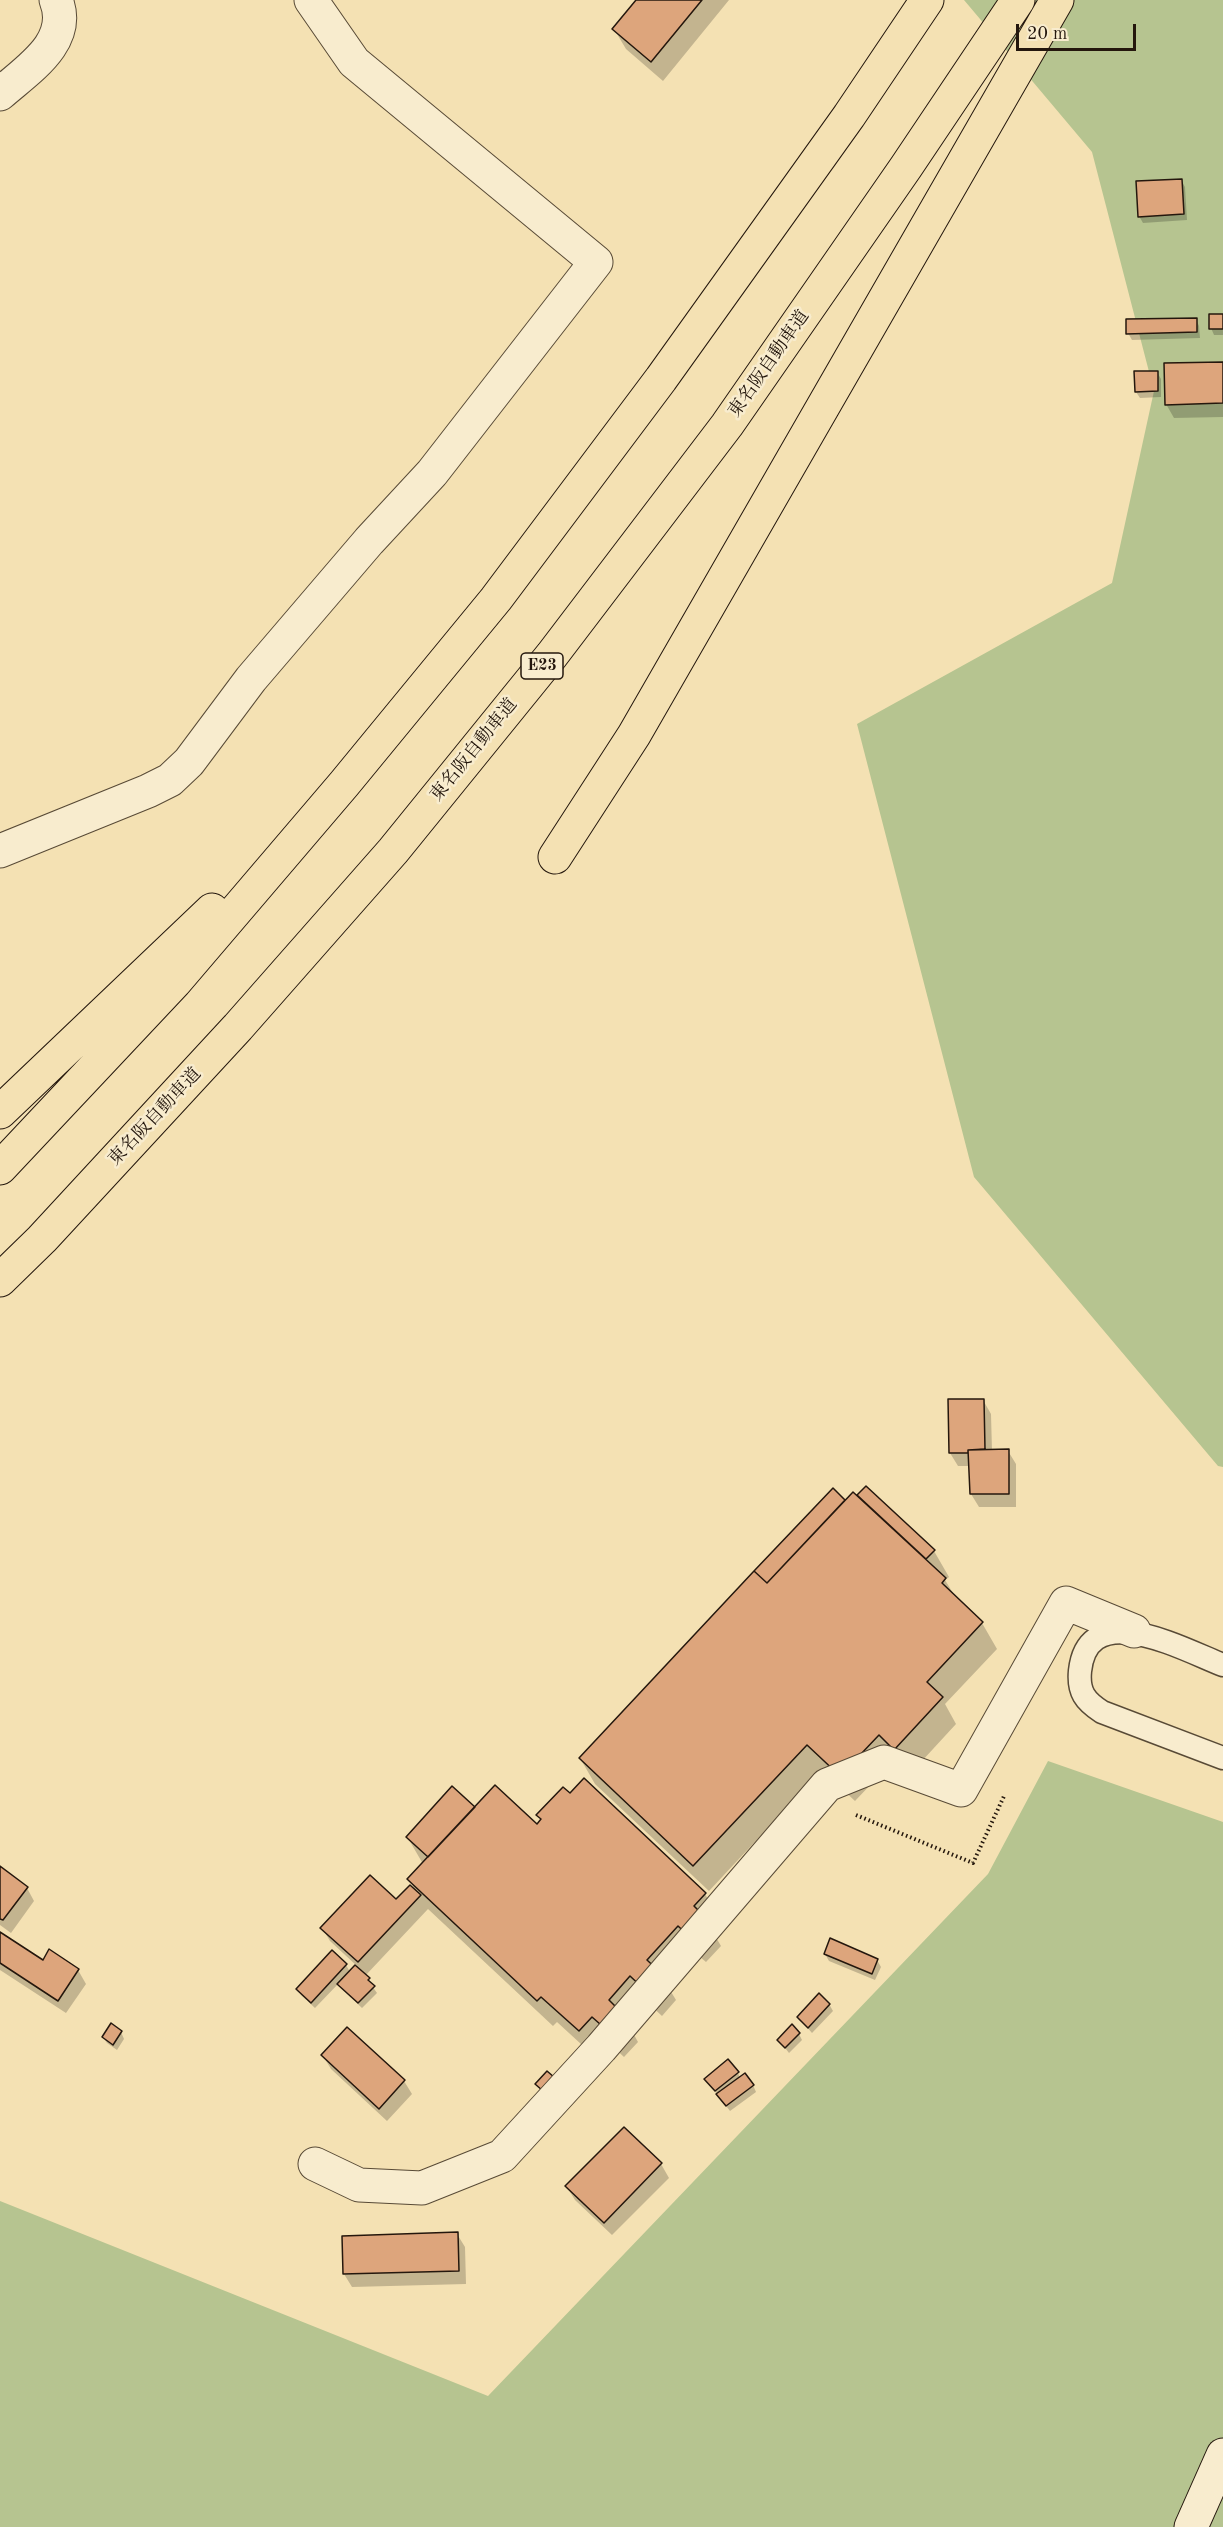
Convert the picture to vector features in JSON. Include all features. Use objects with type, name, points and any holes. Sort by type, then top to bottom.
[{"type":"highway","points":[[0,1167],[175,982],[344,784],[496,599],[661,380],[849,116],[927,0]]},
{"type":"highway","name":"東名阪自動車道","points":[[0,1280],[42,1239],[238,1027],[393,851],[552,655],[727,425],[906,167],[1018,0]]},
{"type":"highway","points":[[555,857],[634,735],[1057,0]]},
{"type":"highway","points":[[0,1112],[344,784]]},
{"type":"street","points":[[0,94],[54,42],[60,12],[56,0]]},
{"type":"street","points":[[0,851],[148,791],[170,780],[189,762],[251,679],[369,541],[439,464],[596,262],[354,62],[311,0]]},
{"type":"street","points":[[315,2164],[359,2185],[422,2188],[502,2156],[601,2048],[827,1785],[884,1762],[961,1790],[1066,1603],[1134,1631]]},
{"type":"street","points":[[1191,2527],[1223,2455]]},
{"type":"lane","points":[[1223,1665],[1134,1631],[1117,1630],[1092,1642],[1080,1668],[1080,1691],[1088,1702],[1102,1712],[1223,1758]]},
{"type":"green space","points":[[964,0],[1223,0],[1223,1467],[1218,1466],[974,1177],[857,724],[1112,583],[1154,391],[1092,152]]},
{"type":"green space","points":[[1048,1761],[1223,1822],[1223,2527],[0,2527],[0,2201],[488,2396],[988,1874]]},
{"type":"building","points":[[636,0],[702,0],[651,62],[612,29]]},
{"type":"building","points":[[1182,179],[1184,214],[1138,217],[1136,181]]},
{"type":"building","points":[[1209,314],[1223,314],[1223,329],[1209,329]]},
{"type":"building","points":[[1197,318],[1197,332],[1126,334],[1126,319]]},
{"type":"building","points":[[1223,362],[1223,403],[1165,405],[1164,363]]},
{"type":"building","points":[[1134,371],[1158,371],[1158,391],[1135,392]]},
{"type":"building","points":[[948,1399],[984,1399],[985,1449],[968,1450],[968,1453],[949,1453]]},
{"type":"building","points":[[1009,1449],[1009,1494],[970,1494],[968,1450]]},
{"type":"building","points":[[866,1486],[935,1550],[926,1559],[857,1495]]},
{"type":"building","points":[[833,1488],[845,1500],[767,1583],[754,1571]]},
{"type":"building","points":[[853,1492],[946,1578],[942,1583],[983,1622],[927,1682],[943,1697],[894,1750],[879,1735],[840,1776],[807,1745],[693,1866],[579,1758],[754,1571],[767,1583]]},
{"type":"building","points":[[584,1778],[706,1893],[694,1906],[707,1919],[691,1938],[678,1926],[647,1960],[662,1974],[646,1991],[630,1976],[609,2000],[624,2015],[609,2032],[592,2017],[579,2031],[541,1997],[537,2001],[407,1879],[495,1785],[537,1824],[541,1819],[536,1815],[563,1787],[570,1793]]},
{"type":"building","points":[[452,1786],[475,1807],[428,1857],[406,1837]]},
{"type":"building","points":[[0,1866],[28,1887],[3,1920],[0,1919]]},
{"type":"building","points":[[370,1875],[396,1899],[410,1885],[421,1895],[358,1962],[320,1928]]},
{"type":"building","points":[[0,1932],[43,1960],[49,1949],[79,1969],[58,2001],[0,1963]]},
{"type":"building","points":[[830,1938],[878,1959],[872,1974],[824,1954]]},
{"type":"building","points":[[332,1950],[347,1964],[311,2003],[296,1989]]},
{"type":"building","points":[[355,1965],[370,1978],[368,1980],[375,1986],[358,2003],[337,1984]]},
{"type":"building","points":[[819,1993],[830,2004],[808,2028],[797,2017]]},
{"type":"building","points":[[111,2023],[122,2031],[113,2045],[102,2037]]},
{"type":"building","points":[[792,2024],[800,2033],[785,2048],[777,2040]]},
{"type":"building","points":[[347,2027],[405,2080],[379,2109],[321,2055]]},
{"type":"building","points":[[728,2059],[739,2072],[715,2091],[704,2079]]},
{"type":"building","points":[[547,2071],[562,2084],[550,2097],[535,2084]]},
{"type":"building","points":[[745,2073],[754,2085],[726,2106],[716,2094]]},
{"type":"building","points":[[624,2127],[662,2163],[604,2223],[565,2186]]},
{"type":"building","points":[[458,2232],[459,2271],[343,2274],[342,2236]]}]
